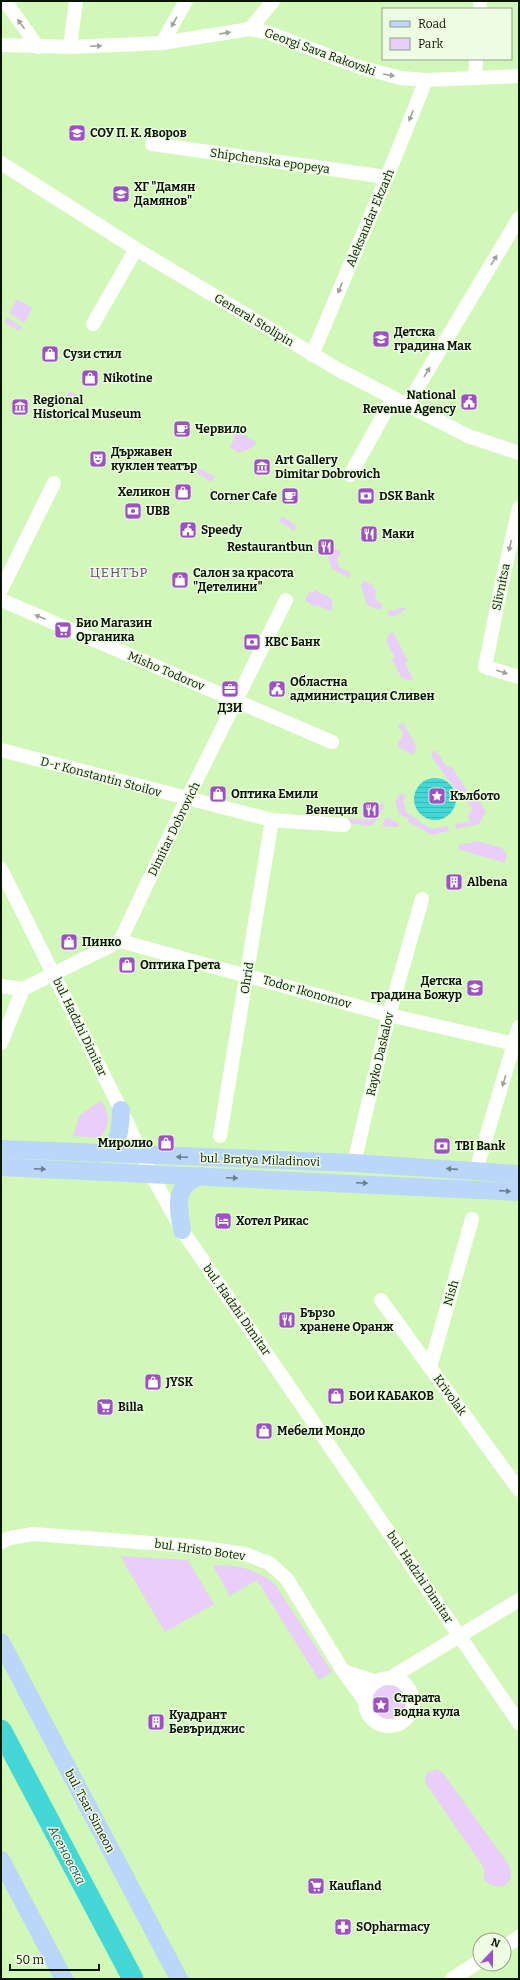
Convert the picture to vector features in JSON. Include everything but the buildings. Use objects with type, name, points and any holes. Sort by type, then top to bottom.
[{"type":"main road","points":[[98,1154],[109,1150],[118,1137],[121,1110]]},
{"type":"main road","name":"bul. Bratya Miladinovi","points":[[1,1149],[142,1156],[354,1163],[519,1174]]},
{"type":"main road","name":"bul. Bratya Miladinovi","points":[[1,1167],[519,1192]]},
{"type":"main road","points":[[182,1230],[179,1204],[181,1191],[190,1181],[201,1176]]},
{"type":"main road","name":"bul. Tsar Simeon","points":[[1,1642],[179,1979]]},
{"type":"main road","points":[[1,1860],[64,1979]]},
{"type":"street","points":[[5,1],[38,47]]},
{"type":"street","points":[[70,47],[76,1]]},
{"type":"street","points":[[162,43],[186,1]]},
{"type":"street","points":[[250,29],[273,1]]},
{"type":"street","name":"Georgi Sava Rakovski","points":[[1,45],[70,47],[162,43],[250,29],[269,33],[381,74],[426,80],[519,76]]},
{"type":"street","points":[[475,78],[476,60]]},
{"type":"street","name":"Aleksandar Ekzarh","points":[[312,355],[426,80]]},
{"type":"street","name":"Shipchenska epopeya","points":[[152,144],[387,177]]},
{"type":"street","name":"General Stolipin","points":[[1,164],[136,250],[312,355],[468,436],[519,453]]},
{"type":"street","points":[[407,405],[519,218]]},
{"type":"street","points":[[93,324],[136,250]]},
{"type":"street","points":[[350,474],[393,398]]},
{"type":"street","points":[[1,590],[54,484]]},
{"type":"street","name":"Slivnitsa","points":[[519,508],[485,667],[519,677]]},
{"type":"street","name":"Misho Todorov","points":[[1,600],[332,742]]},
{"type":"street","name":"Dimitar Dobrovich","points":[[120,941],[187,799],[286,600]]},
{"type":"street","name":"D-r Konstantin Stoilov","points":[[1,750],[272,820],[344,826]]},
{"type":"street","name":"Ohrid","points":[[220,1136],[248,975],[272,820]]},
{"type":"street","name":"bul. Hadzhi Dimitar","points":[[1,869],[121,1110],[151,1174],[182,1230],[461,1636],[519,1723]]},
{"type":"street","name":"Rayko Daskalov","points":[[354,1163],[389,1015],[422,898]]},
{"type":"street","points":[[1,986],[23,989],[120,941]]},
{"type":"street","name":"Todor Ikonomov","points":[[120,941],[389,1015],[517,1044]]},
{"type":"street","points":[[1,1043],[23,989]]},
{"type":"street","points":[[476,1171],[517,1044],[519,1027]]},
{"type":"street","name":"Nish","points":[[430,1367],[472,1219]]},
{"type":"street","name":"Krivolak","points":[[381,1300],[519,1490]]},
{"type":"street","name":"bul. Hristo Botev","points":[[1,1542],[10,1538],[33,1534],[190,1546],[245,1554],[269,1563],[287,1579],[343,1671],[365,1702]]},
{"type":"street","points":[[390,1678],[401,1681],[410,1689],[413,1699],[410,1714],[403,1722],[392,1726],[380,1724],[374,1721],[367,1711],[365,1702],[370,1687],[376,1682],[390,1678],[423,1660],[519,1600]]},
{"type":"street","points":[[410,1689],[423,1660]]},
{"type":"street","points":[[343,1671],[376,1682]]},
{"type":"street","points":[[452,1979],[472,1966]]},
{"type":"green space","points":[[17,299],[32,308],[24,323],[9,313]]},
{"type":"green space","points":[[7,317],[22,327],[19,331],[4,322]]},
{"type":"green space","points":[[69,391],[85,400],[82,405],[66,396]]},
{"type":"green space","points":[[236,430],[256,442],[252,448],[238,453],[230,447],[234,439],[233,434]]},
{"type":"green space","points":[[199,468],[215,477],[211,482],[196,472]]},
{"type":"green space","points":[[282,516],[297,526],[294,531],[279,521]]},
{"type":"green space","points":[[333,547],[341,552],[337,559],[339,567],[351,573],[349,578],[331,568],[328,556]]},
{"type":"green space","points":[[363,580],[373,585],[372,588],[377,590],[375,594],[377,601],[383,605],[380,610],[367,605],[361,585]]},
{"type":"green space","points":[[315,590],[331,598],[333,606],[330,611],[317,605],[316,607],[305,601],[309,591],[313,593]]},
{"type":"green space","points":[[402,607],[407,609],[392,617],[387,614],[390,609],[394,611]]},
{"type":"green space","points":[[393,632],[408,661],[405,663],[413,679],[410,681],[401,677],[392,659],[395,658],[386,641],[389,634]]},
{"type":"green space","points":[[403,723],[417,747],[413,755],[397,746],[403,734],[398,725]]},
{"type":"green space","points":[[433,751],[436,751],[447,767],[451,766],[467,790],[462,796],[460,796],[431,756]]},
{"type":"green space","points":[[472,791],[486,811],[479,824],[456,829],[455,824],[468,822],[470,819],[468,816],[472,808],[465,800]]},
{"type":"green space","points":[[400,793],[406,796],[403,801],[407,813],[418,819],[417,821],[432,829],[448,826],[449,831],[432,835],[408,822],[409,819],[399,814],[395,802]]},
{"type":"green space","points":[[381,803],[385,805],[374,824],[369,826],[347,823],[348,818],[371,820]]},
{"type":"green space","points":[[386,817],[399,823],[398,827],[386,827],[382,825]]},
{"type":"green space","points":[[477,841],[502,848],[507,855],[505,863],[458,849],[460,844]]},
{"type":"green space","points":[[100,1101],[106,1110],[108,1120],[106,1129],[100,1138],[73,1136],[80,1115]]},
{"type":"green space","points":[[120,1556],[188,1560],[214,1604],[165,1632]]},
{"type":"green space","points":[[213,1566],[239,1567],[254,1571],[275,1584],[332,1672],[319,1680],[257,1580],[230,1596]]},
{"type":"green space","points":[[393,1682],[400,1685],[406,1691],[409,1702],[408,1710],[400,1719],[393,1722],[385,1722],[378,1719],[370,1710],[369,1698],[372,1691],[381,1683]]},
{"type":"green space","points":[[437,1769],[443,1773],[509,1865],[511,1877],[509,1882],[505,1885],[495,1886],[484,1880],[484,1868],[426,1784],[425,1778],[427,1773]]},
{"type":"water","points":[[431,778],[439,778],[450,784],[456,795],[456,803],[450,814],[439,820],[431,820],[420,814],[414,803],[414,795],[420,784]]},
{"type":"waterway","name":"Асеновска","points":[[1,1730],[133,1979]]},
{"type":"place","name":"СОУ П. К. Яворов","points":[[77,133]]},
{"type":"place","name":"ХГ \"Дамян Дамянов\"","points":[[121,194]]},
{"type":"place","name":"Детска градина Мак","points":[[381,339]]},
{"type":"place","name":"Сузи стил","points":[[50,354]]},
{"type":"place","name":"Nikotine","points":[[90,378]]},
{"type":"place","name":"National Revenue Agency","points":[[469,402]]},
{"type":"place","name":"Regional Historical Museum","points":[[20,407]]},
{"type":"place","name":"Червило","points":[[182,429]]},
{"type":"place","name":"Държавен куклен театър","points":[[98,459]]},
{"type":"place","name":"Art Gallery Dimitar Dobrovich","points":[[262,467]]},
{"type":"place","name":"Хеликон","points":[[183,492]]},
{"type":"place","name":"Corner Cafe","points":[[290,496]]},
{"type":"place","name":"DSK Bank","points":[[366,496]]},
{"type":"place","name":"UBB","points":[[133,511]]},
{"type":"place","name":"Speedy","points":[[188,530]]},
{"type":"place","name":"Маки","points":[[369,534]]},
{"type":"place","name":"Restaurantbun","points":[[326,547]]},
{"type":"place","name":"Салон за красота \"Детелини\"","points":[[180,580]]},
{"type":"place","name":"Био Магазин Органика","points":[[63,630]]},
{"type":"place","name":"КВС Банк","points":[[252,642]]},
{"type":"place","name":"ДЗИ","points":[[230,689]]},
{"type":"place","name":"Областна администрация Сливен","points":[[277,689]]},
{"type":"place","name":"Оптика Емили","points":[[218,794]]},
{"type":"place","name":"Кълбото","points":[[437,796]]},
{"type":"place","name":"Венеция","points":[[371,810]]},
{"type":"place","name":"Albena","points":[[454,882]]},
{"type":"place","name":"Пинко","points":[[69,942]]},
{"type":"place","name":"Оптика Грета","points":[[127,965]]},
{"type":"place","name":"Детска градина Божур","points":[[475,988]]},
{"type":"place","name":"Миролио","points":[[166,1143]]},
{"type":"place","name":"TBI Bank","points":[[442,1146]]},
{"type":"place","name":"Хотел Рикас","points":[[223,1221]]},
{"type":"place","name":"Бързо хранене Оранж","points":[[287,1320]]},
{"type":"place","name":"JYSK","points":[[153,1382]]},
{"type":"place","name":"БОИ КАБАКОВ","points":[[336,1396]]},
{"type":"place","name":"Billa","points":[[105,1407]]},
{"type":"place","name":"Мебели Мондо","points":[[264,1431]]},
{"type":"place","name":"Старата водна кула","points":[[381,1705]]},
{"type":"place","name":"Куадрант Бевъриджис","points":[[156,1722]]},
{"type":"place","name":"Kaufland","points":[[316,1886]]},
{"type":"place","name":"SOpharmacy","points":[[343,1927]]},
{"type":"district","name":"ЦЕНТЪР","points":[[119,572]]}]
